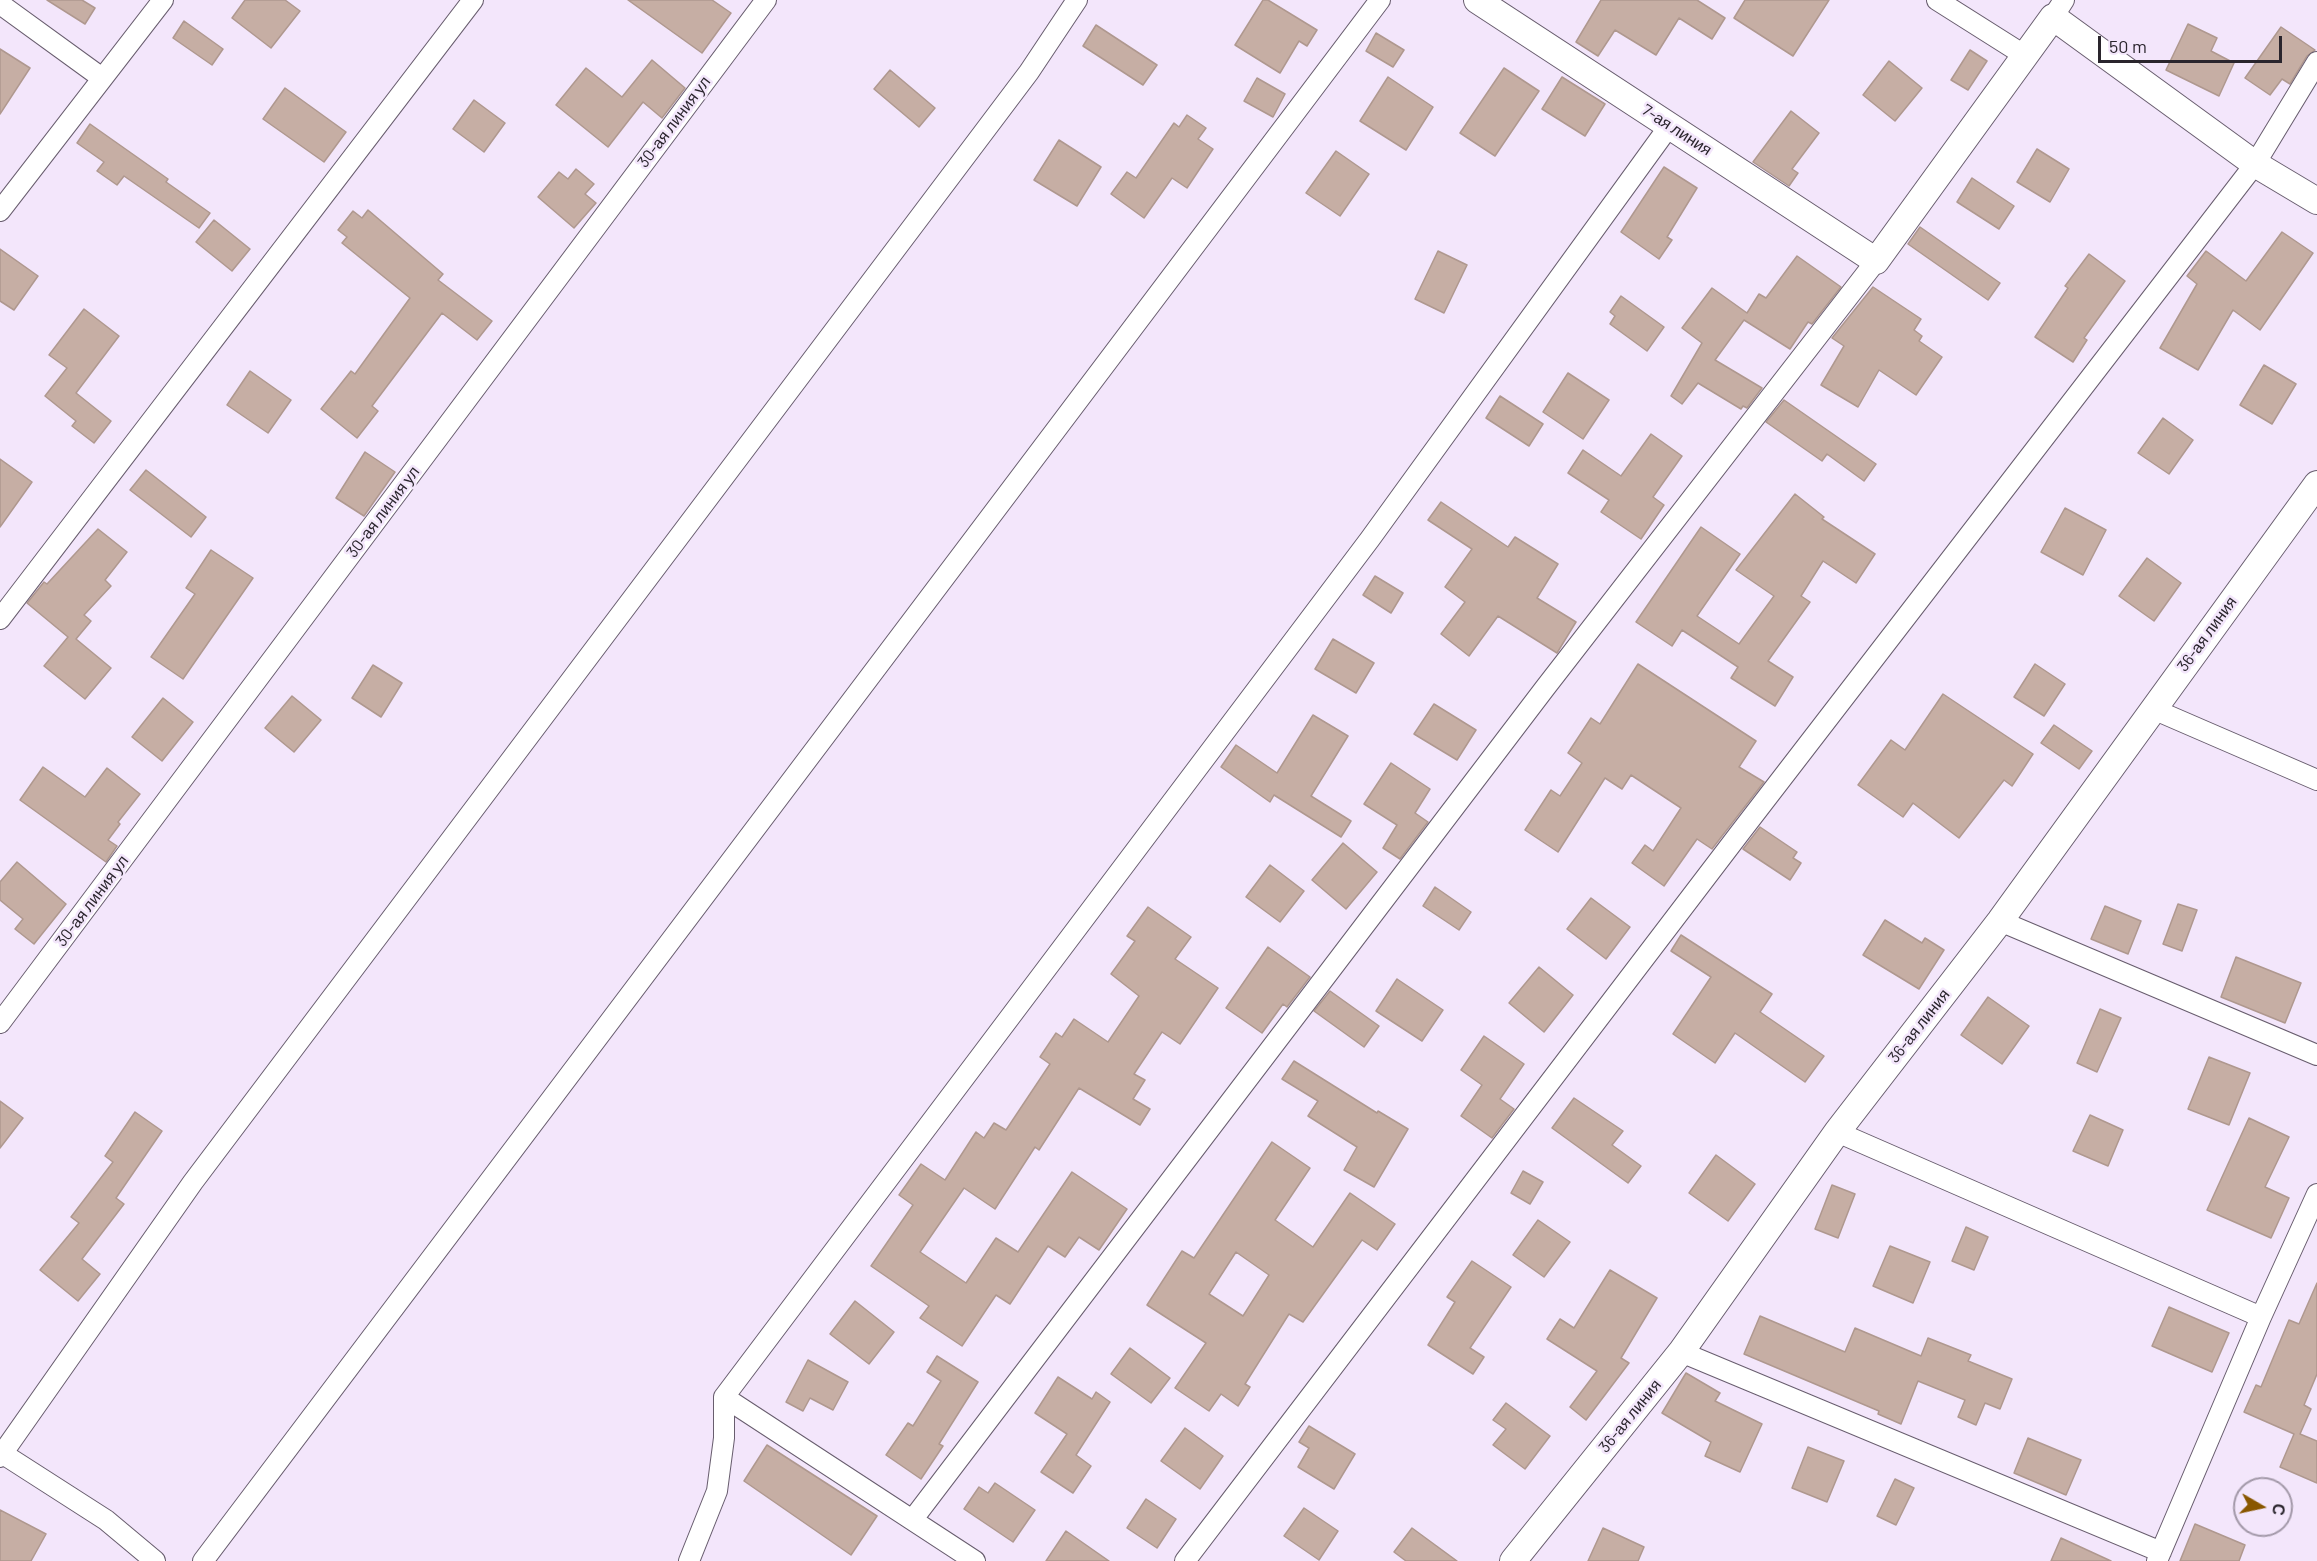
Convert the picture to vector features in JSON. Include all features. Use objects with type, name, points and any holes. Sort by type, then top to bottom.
[{"type":"street","points":[[0,211],[162,0]]},
{"type":"street","points":[[0,619],[473,0]]},
{"type":"street","name":"30-ая линия ул","points":[[0,1023],[766,0]]},
{"type":"street","points":[[154,1561],[106,1520],[1,1454],[193,1182],[1029,72],[1077,0]]},
{"type":"street","points":[[203,1561],[1380,0]]},
{"type":"street","name":"7-ая линия","points":[[1477,0],[1876,261]]},
{"type":"street","points":[[1937,0],[2024,55]]},
{"type":"street","points":[[0,3],[102,78]]},
{"type":"street","points":[[913,1519],[1545,688],[1876,261],[2059,9],[2255,164],[2317,201]]},
{"type":"street","points":[[1185,1561],[1739,834],[2255,164],[2317,62]]},
{"type":"street","points":[[689,1561],[717,1491],[724,1438],[724,1397],[1370,539],[1670,125]]},
{"type":"street","name":"36-ая линия","points":[[1513,1561],[1681,1352],[1837,1132],[2000,921],[2316,488]]},
{"type":"street","points":[[2153,709],[2317,780]]},
{"type":"street","points":[[2000,921],[2317,1055]]},
{"type":"street","points":[[1837,1132],[2261,1317]]},
{"type":"street","points":[[1681,1352],[2159,1556],[2261,1317],[2317,1194]]},
{"type":"street","points":[[724,1397],[975,1561]]},
{"type":"building","points":[[47,0],[82,0],[95,8],[85,24]]},
{"type":"building","points":[[245,0],[285,0],[300,11],[271,48],[232,18]]},
{"type":"building","points":[[628,0],[712,0],[731,13],[702,53]]},
{"type":"building","points":[[1263,0],[1268,0],[1317,30],[1307,46],[1299,41],[1280,73],[1235,45]]},
{"type":"building","points":[[1601,0],[1697,0],[1725,18],[1712,39],[1679,18],[1656,55],[1615,30],[1598,56],[1576,42]]},
{"type":"building","points":[[1745,0],[1829,0],[1793,56],[1734,18]]},
{"type":"building","points":[[184,21],[223,49],[212,65],[173,38]]},
{"type":"building","points":[[2188,24],[2217,38],[2211,51],[2234,63],[2219,96],[2166,70]]},
{"type":"building","points":[[1096,25],[1157,65],[1143,85],[1083,46]]},
{"type":"building","points":[[2281,27],[2315,50],[2307,56],[2290,84],[2282,79],[2270,95],[2245,78]]},
{"type":"building","points":[[1376,33],[1404,50],[1393,67],[1366,51]]},
{"type":"building","points":[[0,49],[30,68],[0,114]]},
{"type":"building","points":[[1970,50],[1987,61],[1968,90],[1951,80]]},
{"type":"building","points":[[652,60],[685,88],[662,118],[643,102],[608,147],[556,105],[586,68],[622,97]]},
{"type":"building","points":[[1889,61],[1922,88],[1895,121],[1863,95]]},
{"type":"building","points":[[1504,68],[1539,91],[1495,156],[1460,133]]},
{"type":"building","points":[[890,70],[935,108],[919,127],[874,89]]},
{"type":"building","points":[[1388,77],[1433,107],[1406,150],[1360,121]]},
{"type":"building","points":[[1562,77],[1605,104],[1585,136],[1542,109]]},
{"type":"building","points":[[1257,78],[1285,94],[1273,117],[1244,101]]},
{"type":"building","points":[[285,88],[346,132],[324,162],[263,119]]},
{"type":"building","points":[[474,100],[505,123],[484,152],[453,129]]},
{"type":"building","points":[[1791,111],[1819,133],[1792,169],[1798,173],[1789,186],[1753,162]]},
{"type":"building","points":[[1187,115],[1206,128],[1198,139],[1213,149],[1187,188],[1172,178],[1144,218],[1111,194],[1127,172],[1136,178],[1174,123],[1179,127]]},
{"type":"building","points":[[90,124],[168,179],[166,182],[210,213],[199,228],[124,176],[117,185],[97,171],[104,162],[77,143]]},
{"type":"building","points":[[1059,140],[1101,167],[1077,206],[1034,180]]},
{"type":"building","points":[[2037,149],[2069,169],[2050,202],[2017,182]]},
{"type":"building","points":[[1336,151],[1369,174],[1340,216],[1306,193]]},
{"type":"building","points":[[1664,167],[1697,188],[1667,237],[1672,240],[1659,259],[1621,232]]},
{"type":"building","points":[[576,169],[594,184],[585,194],[596,203],[574,228],[538,197],[559,172],[568,179]]},
{"type":"building","points":[[1972,178],[2014,206],[1999,229],[1957,202]]},
{"type":"building","points":[[368,210],[443,274],[438,280],[492,321],[477,340],[442,313],[372,406],[378,411],[357,438],[321,409],[351,371],[355,374],[410,298],[342,243],[347,237],[338,230],[353,211],[362,218]]},
{"type":"building","points":[[214,220],[250,249],[232,271],[196,242]]},
{"type":"building","points":[[1920,227],[2000,283],[1988,300],[1908,244]]},
{"type":"building","points":[[2282,232],[2313,253],[2260,330],[2233,310],[2198,370],[2160,348],[2197,284],[2187,276],[2206,251],[2246,281]]},
{"type":"building","points":[[0,249],[38,276],[14,310],[0,301]]},
{"type":"building","points":[[1438,251],[1467,265],[1444,313],[1415,299]]},
{"type":"building","points":[[2089,254],[2125,281],[2084,338],[2087,340],[2073,362],[2035,337],[2068,288],[2065,286]]},
{"type":"building","points":[[1797,256],[1841,287],[1812,324],[1808,322],[1790,349],[1744,320],[1715,360],[1762,388],[1747,408],[1743,406],[1741,409],[1698,383],[1682,404],[1671,396],[1702,343],[1682,328],[1712,288],[1747,313],[1759,294],[1766,298]]},
{"type":"building","points":[[1873,287],[1921,319],[1914,330],[1922,336],[1919,341],[1942,357],[1916,395],[1879,370],[1858,407],[1821,385],[1844,346],[1832,338]]},
{"type":"building","points":[[1621,296],[1664,327],[1647,351],[1610,324],[1615,316],[1610,312]]},
{"type":"building","points":[[84,309],[119,336],[76,393],[111,421],[94,443],[72,426],[76,421],[45,396],[67,368],[49,355]]},
{"type":"building","points":[[2264,365],[2296,384],[2272,424],[2240,405]]},
{"type":"building","points":[[250,371],[291,400],[268,433],[227,405]]},
{"type":"building","points":[[1568,373],[1609,400],[1583,439],[1543,412]]},
{"type":"building","points":[[1500,396],[1543,424],[1529,446],[1486,418]]},
{"type":"building","points":[[1784,400],[1876,464],[1864,481],[1827,454],[1822,461],[1766,422]]},
{"type":"building","points":[[2163,418],[2193,440],[2169,474],[2138,453]]},
{"type":"building","points":[[1651,434],[1682,456],[1653,497],[1664,505],[1641,539],[1601,512],[1609,500],[1568,473],[1583,450],[1621,476]]},
{"type":"building","points":[[365,452],[395,472],[364,516],[336,498]]},
{"type":"building","points":[[0,459],[32,482],[0,527]]},
{"type":"building","points":[[146,470],[206,517],[191,537],[130,490]]},
{"type":"building","points":[[1795,494],[1824,517],[1822,519],[1875,554],[1856,583],[1823,561],[1801,596],[1810,602],[1768,661],[1793,677],[1775,706],[1731,678],[1738,667],[1682,630],[1672,646],[1636,622],[1701,527],[1740,554],[1697,616],[1739,644],[1774,596],[1736,570]]},
{"type":"building","points":[[1441,502],[1508,547],[1515,537],[1558,564],[1537,598],[1576,622],[1557,653],[1498,616],[1469,656],[1441,634],[1465,602],[1445,587],[1472,549],[1428,520]]},
{"type":"building","points":[[2065,508],[2106,530],[2083,575],[2041,552]]},
{"type":"building","points":[[98,529],[127,552],[105,580],[111,586],[84,615],[91,621],[76,639],[111,668],[85,699],[44,666],[68,637],[27,603],[44,582],[47,584]]},
{"type":"building","points":[[211,550],[253,578],[183,679],[151,657],[195,594],[186,588]]},
{"type":"building","points":[[2147,558],[2181,583],[2154,621],[2119,596]]},
{"type":"building","points":[[1375,576],[1403,593],[1391,613],[1363,595]]},
{"type":"building","points":[[1333,639],[1374,663],[1356,693],[1315,669]]},
{"type":"building","points":[[1638,664],[1756,741],[1739,767],[1764,782],[1712,849],[1697,839],[1664,886],[1632,863],[1645,845],[1653,851],[1681,808],[1631,775],[1622,789],[1605,778],[1558,852],[1525,830],[1551,790],[1560,796],[1582,763],[1568,753],[1591,718],[1600,724]]},
{"type":"building","points":[[2035,664],[2065,684],[2044,716],[2014,697]]},
{"type":"building","points":[[373,665],[402,683],[381,717],[352,698]]},
{"type":"building","points":[[1943,694],[2033,754],[2012,786],[2004,780],[1959,838],[1913,803],[1903,817],[1858,785],[1891,740],[1905,750]]},
{"type":"building","points":[[292,696],[321,720],[294,752],[265,728]]},
{"type":"building","points":[[163,698],[193,722],[162,761],[132,737]]},
{"type":"building","points":[[1434,704],[1476,730],[1457,760],[1414,734]]},
{"type":"building","points":[[1313,715],[1348,736],[1311,796],[1351,821],[1341,837],[1274,795],[1270,802],[1221,767],[1236,745],[1277,773]]},
{"type":"building","points":[[2054,725],[2092,751],[2079,769],[2041,743]]},
{"type":"building","points":[[1391,763],[1430,789],[1415,813],[1428,822],[1400,859],[1383,848],[1397,825],[1364,804]]},
{"type":"building","points":[[43,767],[85,797],[107,768],[140,794],[118,822],[120,824],[108,840],[117,846],[106,862],[20,800]]},
{"type":"building","points":[[1760,827],[1797,852],[1793,858],[1801,863],[1790,880],[1743,849]]},
{"type":"building","points":[[1343,843],[1377,872],[1346,909],[1312,880]]},
{"type":"building","points":[[17,862],[66,904],[34,944],[15,929],[23,919],[0,900],[0,882]]},
{"type":"building","points":[[1270,865],[1304,891],[1280,922],[1246,897]]},
{"type":"building","points":[[1435,887],[1471,912],[1459,930],[1423,906]]},
{"type":"building","points":[[1591,898],[1630,927],[1606,959],[1567,929]]},
{"type":"building","points":[[2178,904],[2197,910],[2182,951],[2163,944]]},
{"type":"building","points":[[2105,906],[2141,921],[2128,954],[2091,939]]},
{"type":"building","points":[[1148,907],[1191,937],[1175,959],[1218,988],[1180,1044],[1162,1032],[1134,1074],[1145,1080],[1133,1099],[1150,1109],[1140,1125],[1079,1088],[1039,1150],[1035,1147],[995,1209],[964,1188],[920,1252],[966,1283],[996,1238],[1018,1252],[1072,1172],[1127,1209],[1099,1250],[1079,1237],[1065,1257],[1048,1246],[1010,1304],[996,1295],[962,1346],[920,1318],[929,1306],[871,1266],[913,1205],[899,1195],[921,1164],[945,1180],[976,1132],[984,1138],[994,1123],[1006,1130],[1050,1064],[1040,1057],[1056,1033],[1062,1037],[1074,1019],[1108,1042],[1139,996],[1111,974],[1135,941],[1127,936]]},
{"type":"building","points":[[1885,920],[1922,943],[1925,938],[1944,950],[1919,989],[1863,955]]},
{"type":"building","points":[[1681,935],[1772,994],[1760,1012],[1824,1056],[1805,1082],[1735,1033],[1715,1063],[1673,1034],[1711,977],[1671,951]]},
{"type":"building","points":[[1268,947],[1310,977],[1287,1007],[1283,1004],[1262,1033],[1226,1008]]},
{"type":"building","points":[[2236,957],[2301,983],[2285,1023],[2221,997]]},
{"type":"building","points":[[1539,967],[1573,995],[1544,1032],[1509,1003]]},
{"type":"building","points":[[1397,979],[1443,1010],[1422,1041],[1376,1011]]},
{"type":"building","points":[[1330,991],[1379,1026],[1364,1047],[1314,1011]]},
{"type":"building","points":[[1988,997],[2029,1026],[2002,1064],[1961,1035]]},
{"type":"building","points":[[2100,1009],[2121,1018],[2097,1072],[2077,1063]]},
{"type":"building","points":[[1484,1036],[1524,1064],[1500,1099],[1514,1109],[1492,1138],[1461,1116],[1482,1085],[1461,1070]]},
{"type":"building","points":[[2209,1057],[2250,1073],[2229,1125],[2188,1109]]},
{"type":"building","points":[[1294,1061],[1377,1113],[1378,1111],[1408,1129],[1374,1187],[1344,1170],[1357,1147],[1308,1116],[1318,1101],[1282,1079]]},
{"type":"building","points":[[1574,1098],[1623,1131],[1612,1145],[1641,1166],[1628,1183],[1552,1128]]},
{"type":"building","points":[[0,1101],[23,1118],[0,1148]]},
{"type":"building","points":[[135,1112],[162,1131],[116,1198],[124,1204],[82,1259],[100,1274],[78,1301],[40,1270],[79,1223],[71,1217],[113,1162],[105,1156]]},
{"type":"building","points":[[2090,1115],[2123,1130],[2108,1166],[2073,1151]]},
{"type":"building","points":[[2249,1118],[2289,1137],[2265,1187],[2289,1198],[2271,1238],[2207,1210]]},
{"type":"building","points":[[1272,1142],[1310,1168],[1275,1220],[1313,1247],[1350,1193],[1395,1224],[1377,1250],[1362,1240],[1303,1322],[1289,1314],[1245,1384],[1250,1387],[1238,1406],[1221,1394],[1209,1411],[1175,1388],[1206,1343],[1147,1305],[1182,1251],[1194,1258]],"holes":[[[1236,1252],[1269,1275],[1243,1316],[1209,1294]]]},
{"type":"building","points":[[1716,1155],[1755,1184],[1728,1221],[1689,1193]]},
{"type":"building","points":[[1523,1171],[1543,1182],[1530,1204],[1511,1193]]},
{"type":"building","points":[[1832,1185],[1855,1194],[1838,1238],[1815,1229]]},
{"type":"building","points":[[1538,1220],[1570,1242],[1544,1277],[1513,1255]]},
{"type":"building","points":[[1966,1227],[1988,1237],[1974,1270],[1952,1261]]},
{"type":"building","points":[[1890,1246],[1930,1262],[1913,1303],[1873,1286]]},
{"type":"building","points":[[1472,1261],[1511,1287],[1470,1348],[1484,1357],[1473,1374],[1428,1345],[1455,1302],[1447,1297]]},
{"type":"building","points":[[1610,1270],[1657,1298],[1621,1358],[1629,1363],[1586,1420],[1570,1407],[1597,1371],[1547,1339],[1560,1319],[1574,1328]]},
{"type":"building","points":[[2317,1283],[2317,1374],[2304,1405],[2311,1409],[2300,1434],[2317,1441],[2317,1483],[2280,1467],[2294,1434],[2244,1412],[2256,1385],[2261,1387],[2289,1320],[2299,1324]]},
{"type":"building","points":[[855,1301],[894,1332],[869,1364],[830,1334]]},
{"type":"building","points":[[2169,1307],[2229,1333],[2212,1372],[2152,1346]]},
{"type":"building","points":[[1760,1316],[1845,1352],[1855,1328],[1921,1356],[1928,1338],[1971,1355],[1968,1361],[2012,1379],[2000,1409],[1985,1403],[1976,1425],[1958,1417],[1965,1400],[1918,1381],[1901,1424],[1878,1414],[1879,1411],[1744,1354]]},
{"type":"building","points":[[1130,1348],[1170,1378],[1151,1403],[1111,1374]]},
{"type":"building","points":[[937,1356],[978,1382],[939,1444],[943,1446],[921,1479],[886,1455],[908,1423],[913,1426],[941,1381],[927,1372]]},
{"type":"building","points":[[808,1360],[848,1382],[833,1410],[810,1398],[803,1411],[786,1402]]},
{"type":"building","points":[[1686,1373],[1720,1393],[1715,1401],[1762,1424],[1740,1472],[1705,1456],[1711,1442],[1662,1413]]},
{"type":"building","points":[[1058,1377],[1092,1399],[1096,1392],[1110,1402],[1076,1455],[1091,1466],[1073,1493],[1041,1472],[1067,1434],[1035,1413]]},
{"type":"building","points":[[1506,1403],[1550,1436],[1525,1469],[1493,1445],[1506,1429],[1493,1420]]},
{"type":"building","points":[[1309,1426],[1355,1454],[1334,1489],[1298,1467],[1309,1448],[1299,1442]]},
{"type":"building","points":[[1185,1428],[1223,1456],[1200,1489],[1161,1461]]},
{"type":"building","points":[[2028,1438],[2081,1460],[2066,1495],[2014,1473]]},
{"type":"building","points":[[767,1445],[877,1516],[851,1555],[744,1481]]},
{"type":"building","points":[[1808,1447],[1844,1461],[1827,1502],[1792,1488]]},
{"type":"building","points":[[1895,1479],[1914,1488],[1896,1525],[1877,1516]]},
{"type":"building","points":[[995,1483],[1035,1510],[1013,1542],[964,1509],[979,1487],[988,1493]]},
{"type":"building","points":[[1146,1499],[1176,1519],[1157,1548],[1127,1528]]},
{"type":"building","points":[[1304,1508],[1338,1531],[1319,1560],[1284,1536]]},
{"type":"building","points":[[0,1510],[46,1534],[31,1561],[0,1561]]},
{"type":"building","points":[[2195,1524],[2245,1545],[2239,1561],[2180,1561]]},
{"type":"building","points":[[1412,1528],[1457,1561],[1406,1561],[1394,1552]]},
{"type":"building","points":[[1603,1528],[1644,1547],[1638,1561],[1588,1561]]},
{"type":"building","points":[[1066,1531],[1109,1561],[1046,1561]]},
{"type":"building","points":[[2061,1538],[2111,1561],[2051,1561]]}]
